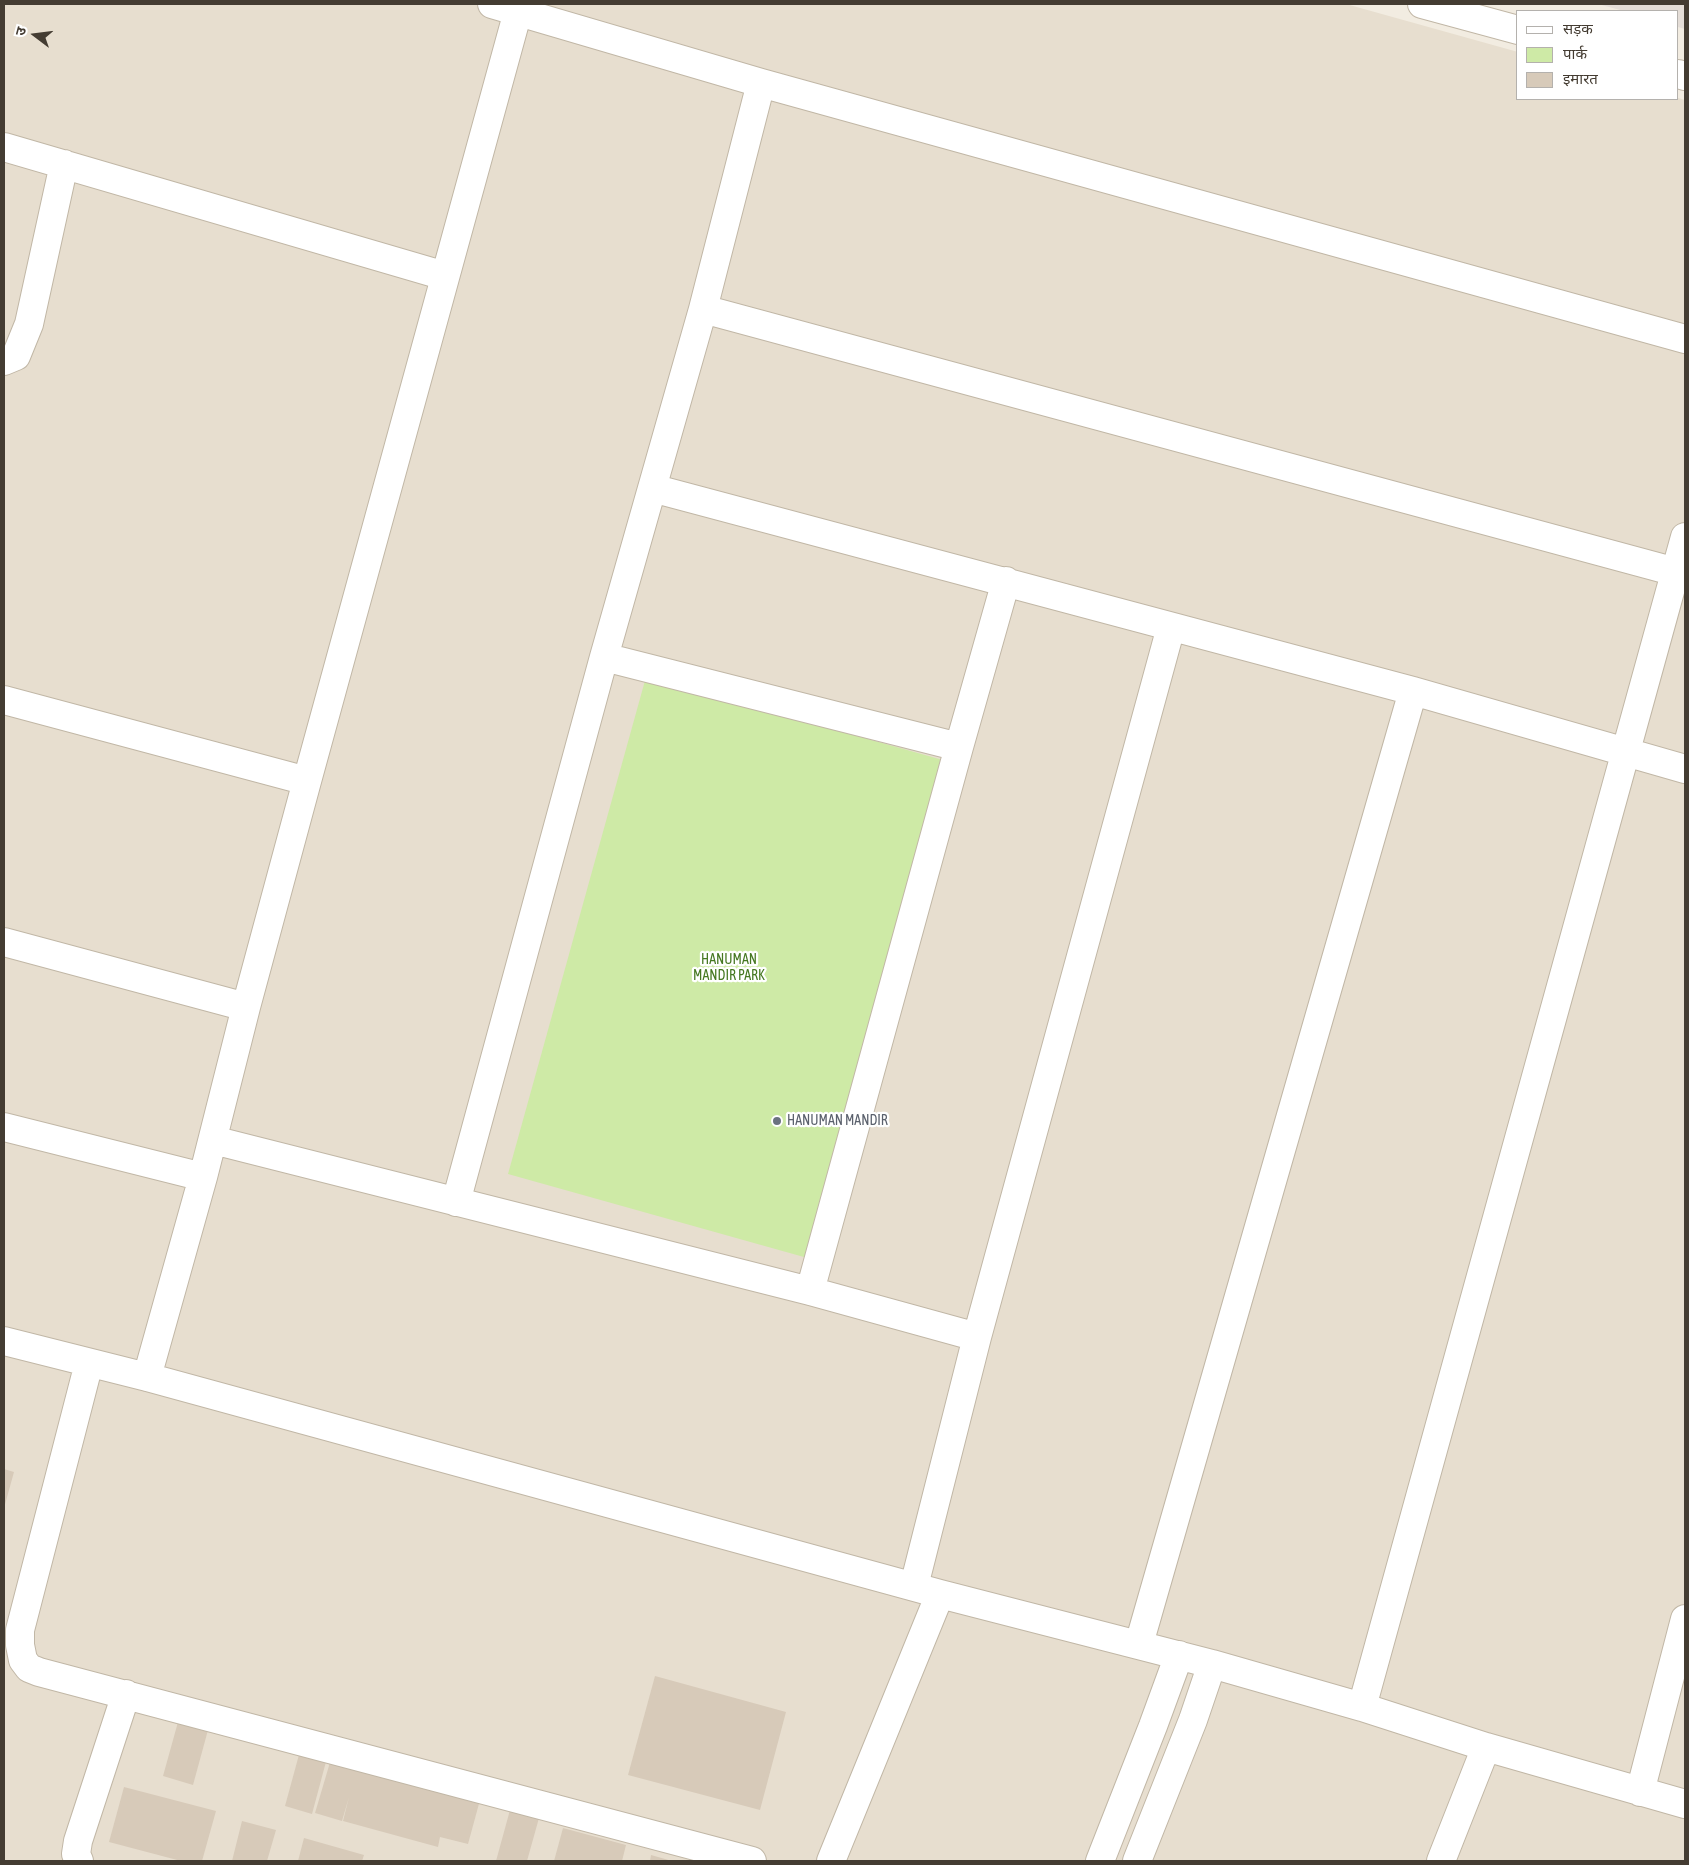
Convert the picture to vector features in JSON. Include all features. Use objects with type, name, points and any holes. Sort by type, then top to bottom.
[{"type":"street","points":[[492,4],[519,7],[761,83],[1685,339]]},
{"type":"street","points":[[1422,4],[1516,29]]},
{"type":"street","points":[[147,1377],[213,1140],[246,1006],[307,781],[519,7]]},
{"type":"street","points":[[456,1202],[604,657],[703,309],[761,83]]},
{"type":"street","points":[[4,146],[446,276]]},
{"type":"street","points":[[4,361],[16,356],[30,324],[64,164]]},
{"type":"street","points":[[703,309],[1676,572]]},
{"type":"street","points":[[652,488],[1413,691],[1685,769]]},
{"type":"street","points":[[1362,1707],[1685,537]]},
{"type":"street","points":[[810,1291],[958,747],[1006,582]]},
{"type":"street","points":[[914,1586],[977,1337],[1171,627]]},
{"type":"street","points":[[604,657],[958,747]]},
{"type":"street","points":[[1139,1644],[1413,691]]},
{"type":"street","points":[[4,700],[307,781]]},
{"type":"street","points":[[4,942],[246,1006]]},
{"type":"street","points":[[4,1128],[203,1177]]},
{"type":"street","points":[[213,1140],[810,1291],[977,1337]]},
{"type":"street","points":[[4,1341],[147,1377],[940,1594],[1212,1664],[1362,1707],[1486,1747],[1685,1804]]},
{"type":"street","points":[[89,1363],[20,1630],[23,1660],[29,1668],[752,1861]]},
{"type":"street","points":[[831,1861],[940,1594]]},
{"type":"street","points":[[1640,1792],[1685,1619]]},
{"type":"street","points":[[1100,1861],[1154,1726],[1179,1655]]},
{"type":"street","points":[[1137,1861],[1193,1720],[1212,1664]]},
{"type":"street","points":[[79,1861],[76,1854],[78,1841],[126,1694]]},
{"type":"street","points":[[1440,1861],[1486,1747]]},
{"type":"shaded area","points":[[4,4],[1346,4],[1516,51],[1516,100],[1679,100],[1679,98],[1685,100],[1685,1861],[4,1861]]},
{"type":"shaded area","points":[[1598,4],[1685,4],[1685,29],[1679,27],[1679,10],[1620,10]]},
{"type":"green space","name":"HANUMAN MANDIR PARK","points":[[646,677],[950,762],[811,1259],[508,1174]]},
{"type":"building","points":[[4,1469],[14,1472],[4,1508]]},
{"type":"building","points":[[655,1676],[786,1712],[760,1810],[628,1775]]},
{"type":"building","points":[[178,1722],[208,1730],[193,1785],[163,1776]]},
{"type":"building","points":[[300,1751],[327,1758],[312,1814],[285,1806]]},
{"type":"building","points":[[331,1759],[480,1800],[468,1844],[440,1837],[438,1847],[343,1821],[349,1797],[342,1821],[315,1813]]},
{"type":"building","points":[[124,1787],[216,1811],[202,1861],[181,1861],[109,1842]]},
{"type":"building","points":[[510,1810],[539,1818],[527,1861],[496,1861]]},
{"type":"building","points":[[242,1821],[276,1830],[267,1861],[232,1861]]},
{"type":"building","points":[[563,1828],[626,1845],[622,1861],[554,1861]]},
{"type":"building","points":[[304,1838],[364,1855],[362,1861],[298,1861]]},
{"type":"building","points":[[651,1855],[672,1861],[650,1861]]},
{"type":"place","name":"HANUMAN MANDIR","points":[[777,1121]]}]
